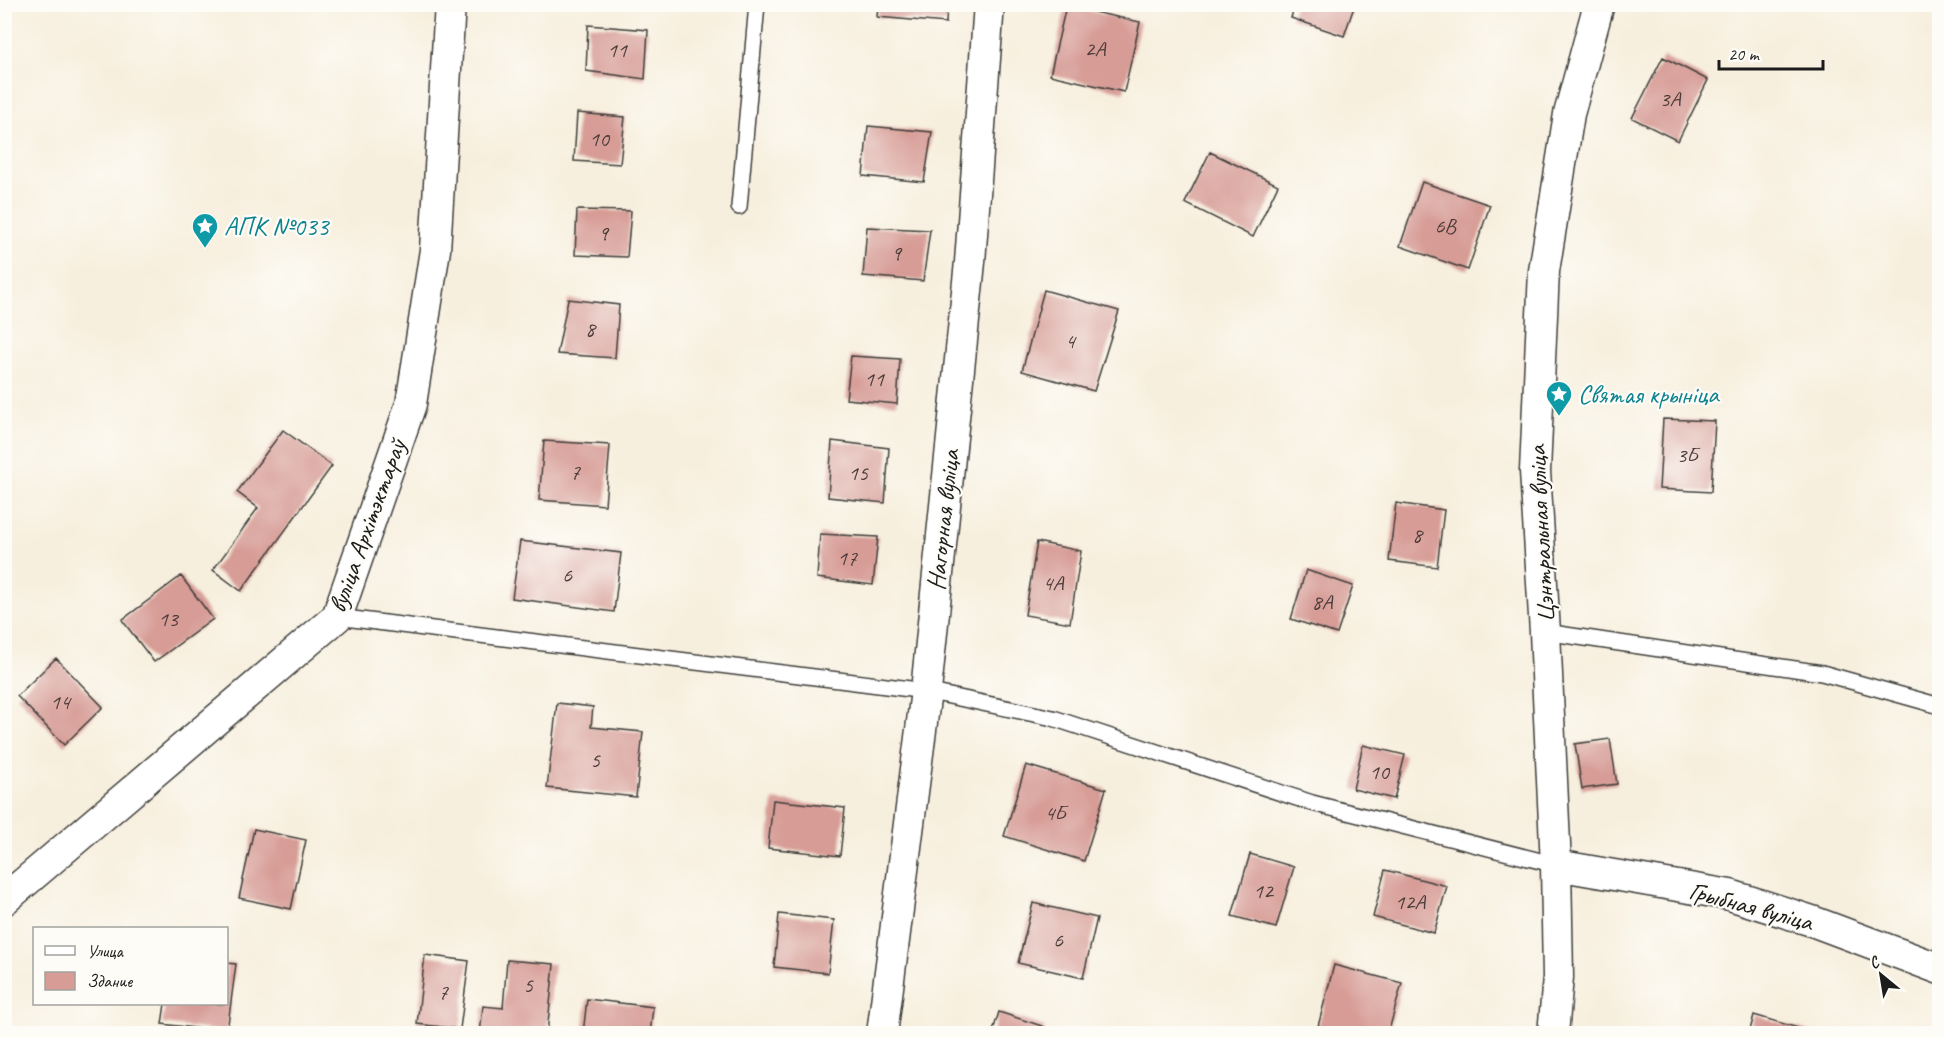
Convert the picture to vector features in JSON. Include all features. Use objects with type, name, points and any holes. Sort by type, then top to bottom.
[{"type":"street","name":"вуліца Архітэктараў","points":[[4,900],[337,617],[411,404],[435,250],[450,4]]},
{"type":"street","name":"Нагорная вуліца","points":[[882,1034],[926,691],[970,262],[989,4]]},
{"type":"street","name":"Цэнтральная вуліца","points":[[1553,1034],[1558,976],[1556,865],[1535,471],[1544,271],[1569,114],[1599,4]]},
{"type":"street","name":"Грыбная вуліца","points":[[1556,865],[1730,895],[1812,921],[1940,969]]},
{"type":"lane","points":[[739,207],[757,4]]},
{"type":"lane","points":[[337,617],[926,691],[1053,718],[1312,803],[1556,865]]},
{"type":"lane","points":[[1545,632],[1822,673],[1940,706]]},
{"type":"building","points":[[878,4],[947,4],[946,23],[877,17]]},
{"type":"building","points":[[1295,4],[1355,4],[1344,36],[1291,18]]},
{"type":"building","points":[[1066,6],[1140,22],[1124,92],[1050,75]]},
{"type":"building","points":[[588,25],[648,30],[645,79],[586,71]]},
{"type":"building","points":[[1663,57],[1708,80],[1678,141],[1632,118]]},
{"type":"building","points":[[577,113],[625,117],[620,164],[574,161]]},
{"type":"building","points":[[868,126],[932,132],[924,182],[863,176]]},
{"type":"building","points":[[1210,152],[1278,185],[1253,237],[1185,203]]},
{"type":"building","points":[[1422,182],[1490,205],[1468,270],[1400,246]]},
{"type":"building","points":[[577,210],[631,211],[627,257],[575,255]]},
{"type":"building","points":[[867,227],[930,230],[923,281],[863,276]]},
{"type":"building","points":[[1044,290],[1119,311],[1094,391],[1022,371]]},
{"type":"building","points":[[568,299],[619,305],[615,358],[557,354]]},
{"type":"building","points":[[851,356],[900,359],[897,404],[846,399]]},
{"type":"building","points":[[1663,419],[1715,421],[1711,492],[1659,489]]},
{"type":"building","points":[[283,430],[332,466],[241,591],[213,570],[258,508],[237,492]]},
{"type":"building","points":[[544,441],[610,445],[605,505],[539,500]]},
{"type":"building","points":[[832,441],[889,448],[885,503],[828,497]]},
{"type":"building","points":[[1396,503],[1444,510],[1437,567],[1389,561]]},
{"type":"building","points":[[820,534],[878,537],[873,585],[817,578]]},
{"type":"building","points":[[520,541],[621,553],[614,612],[512,598]]},
{"type":"building","points":[[1037,542],[1081,551],[1070,623],[1025,615]]},
{"type":"building","points":[[1306,570],[1353,586],[1337,634],[1291,619]]},
{"type":"building","points":[[181,576],[213,619],[154,662],[122,620]]},
{"type":"building","points":[[56,658],[103,707],[64,745],[17,696]]},
{"type":"building","points":[[557,703],[593,707],[591,727],[643,732],[636,797],[547,788]]},
{"type":"building","points":[[1610,739],[1617,784],[1582,789],[1575,744]]},
{"type":"building","points":[[1363,745],[1405,755],[1394,799],[1353,789]]},
{"type":"building","points":[[1026,765],[1106,789],[1084,861],[1004,836]]},
{"type":"building","points":[[773,800],[845,808],[840,856],[768,848]]},
{"type":"building","points":[[254,829],[306,840],[291,909],[239,898]]},
{"type":"building","points":[[1250,854],[1294,867],[1276,928],[1232,916]]},
{"type":"building","points":[[1385,870],[1447,886],[1434,933],[1373,917]]},
{"type":"building","points":[[1033,903],[1097,918],[1083,978],[1018,963]]},
{"type":"building","points":[[779,914],[834,920],[828,973],[774,967]]},
{"type":"building","points":[[425,955],[469,961],[460,1029],[417,1024]]},
{"type":"building","points":[[507,960],[554,964],[547,1034],[480,1034],[483,1006],[503,1008]]},
{"type":"building","points":[[228,963],[236,964],[227,1032],[162,1024],[165,1005],[228,1005]]},
{"type":"building","points":[[1334,965],[1402,983],[1388,1034],[1316,1034]]},
{"type":"building","points":[[587,999],[653,1007],[650,1034],[583,1034]]},
{"type":"building","points":[[999,1012],[1045,1027],[1043,1034],[992,1034]]},
{"type":"building","points":[[1754,1015],[1815,1033],[1815,1034],[1749,1034]]},
{"type":"place","name":"АПК №033","points":[[205,249]]},
{"type":"place","name":"Святая крыніца","points":[[1559,417]]}]
